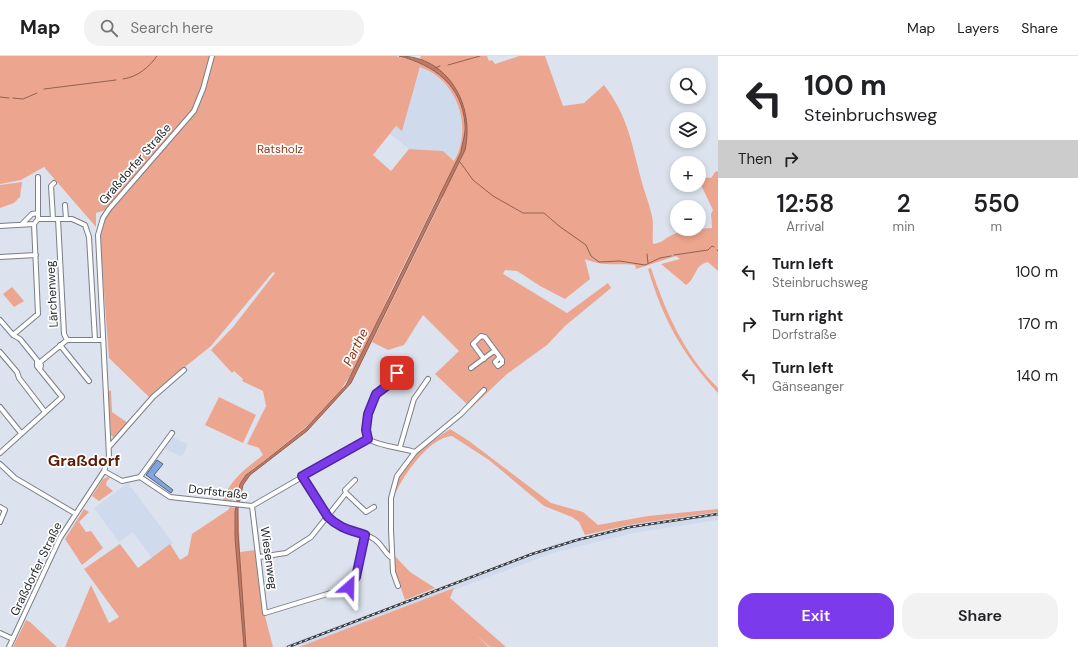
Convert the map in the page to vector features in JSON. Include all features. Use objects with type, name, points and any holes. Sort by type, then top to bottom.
[{"type":"street","name":"Graßdorfer Straße","points":[[9,647],[60,538],[104,471],[109,448],[98,235],[103,218],[109,209],[194,111],[204,89],[212,56]]},
{"type":"street","points":[[38,177],[38,220]]},
{"type":"street","points":[[53,219],[51,186],[54,183]]},
{"type":"street","points":[[65,205],[66,219]]},
{"type":"street","points":[[22,224],[24,220],[32,214],[38,213]]},
{"type":"street","points":[[0,226],[34,224],[38,220],[72,218],[85,225],[89,237],[94,340],[103,340]]},
{"type":"street","name":"Lärchenweg","points":[[58,219],[64,334],[67,340],[72,342],[94,340]]},
{"type":"street","points":[[13,335],[38,314],[34,224]]},
{"type":"street","points":[[0,257],[36,255]]},
{"type":"street","points":[[0,320],[13,335],[20,339],[62,397],[0,453]]},
{"type":"street","points":[[484,359],[473,344],[481,336],[485,337],[499,358]]},
{"type":"street","points":[[34,371],[38,365],[67,340]]},
{"type":"street","points":[[60,346],[89,381]]},
{"type":"street","points":[[471,368],[494,351]]},
{"type":"street","points":[[0,352],[17,372],[19,378],[45,412]]},
{"type":"street","points":[[109,448],[153,397],[184,370]]},
{"type":"street","points":[[397,373],[392,382],[376,394],[368,414],[366,430],[368,439],[415,452]]},
{"type":"street","points":[[400,447],[414,400],[428,379]]},
{"type":"street","points":[[398,586],[393,572],[392,558],[391,498],[393,486],[406,462],[415,452],[449,425],[484,390]]},
{"type":"street","points":[[0,406],[21,433]]},
{"type":"street","points":[[104,471],[122,481],[140,477],[172,433]]},
{"type":"street","name":"Dorfstraße","points":[[140,477],[170,497],[252,506],[368,439]]},
{"type":"street","points":[[0,464],[15,478],[76,514]]},
{"type":"street","points":[[302,476],[328,517],[342,528],[365,535],[379,542],[392,558]]},
{"type":"street","points":[[259,557],[282,554],[295,548],[311,537],[346,493],[345,490],[355,480]]},
{"type":"street","points":[[346,493],[366,512],[374,507]]},
{"type":"street","name":"Wiesenweg","points":[[252,506],[265,613],[348,588],[356,577],[365,535]]},
{"type":"street","points":[[0,507],[5,510],[0,522]]},
{"type":"street","points":[[0,633],[13,639]]},
{"type":"shaded area","points":[[399,56],[416,58],[431,64],[444,74],[454,86],[461,100],[466,116],[467,133],[465,150],[351,383],[307,431],[250,475],[243,485],[238,509],[238,532],[246,647],[244,647],[235,538],[235,512],[240,484],[246,475],[306,428],[346,385],[461,152],[465,124],[463,110],[452,88],[434,71],[424,65]]},
{"type":"shaded area","points":[[421,66],[445,82],[456,99],[460,109],[462,134],[454,161],[443,151],[409,149],[390,134],[396,126],[402,130]]},
{"type":"shaded area","points":[[172,437],[188,444],[182,457],[165,449]]},
{"type":"shaded area","points":[[128,483],[173,543],[152,558],[133,532],[119,542],[94,508]]},
{"type":"shaded area","points":[[718,512],[718,520],[633,533],[553,553],[299,647],[281,647],[559,543],[634,524]]},
{"type":"green space","name":"Ratsholz","points":[[0,56],[396,56],[419,62],[421,56],[487,56],[489,61],[492,60],[495,64],[519,56],[545,56],[563,106],[584,103],[604,85],[612,96],[623,117],[631,139],[641,180],[651,211],[653,223],[653,244],[670,236],[706,236],[706,229],[712,228],[711,214],[713,210],[704,192],[706,192],[706,178],[711,178],[715,172],[718,171],[718,271],[708,262],[703,264],[686,285],[661,264],[680,259],[676,256],[636,269],[635,265],[604,264],[585,259],[590,279],[565,299],[540,286],[517,271],[505,270],[503,274],[567,313],[608,283],[611,288],[565,326],[547,345],[507,374],[471,408],[435,374],[459,351],[423,315],[404,345],[388,350],[372,342],[443,197],[438,197],[391,291],[357,365],[340,391],[308,425],[248,473],[240,484],[234,499],[230,502],[222,501],[234,480],[263,455],[259,448],[247,444],[266,406],[263,391],[242,381],[243,379],[234,371],[232,373],[211,350],[233,327],[275,273],[273,272],[211,346],[170,379],[150,398],[109,358],[100,240],[102,228],[113,206],[129,185],[155,157],[152,155],[106,210],[96,213],[96,227],[44,167],[21,180],[0,184]],"holes":[[[420,67],[433,73],[444,82],[452,93],[462,120],[460,148],[454,161],[443,151],[409,149],[391,171],[373,155],[396,126],[402,131]]]},
{"type":"green space","points":[[22,182],[20,197],[14,203],[0,208],[0,185]]},
{"type":"green space","points":[[651,268],[663,301],[677,332],[695,361],[718,388],[718,393],[705,379],[675,335],[660,304],[648,269]]},
{"type":"green space","points":[[12,287],[24,301],[14,307],[3,294]]},
{"type":"green space","points":[[111,390],[112,412],[128,423],[115,439],[111,435],[108,392]]},
{"type":"green space","points":[[219,397],[256,415],[243,443],[205,425]]},
{"type":"green space","points":[[450,429],[469,441],[551,503],[583,512],[598,525],[648,516],[718,509],[718,512],[634,524],[585,535],[579,522],[572,517],[544,506],[489,460],[452,436],[433,444],[424,452],[401,482],[392,501],[396,482],[400,473],[411,458]]},
{"type":"green space","points":[[108,477],[110,478],[106,485],[113,491],[99,501],[92,496],[103,479]]},
{"type":"green space","points":[[230,507],[238,508],[240,552],[256,550],[264,612],[273,647],[65,647],[91,585],[109,623],[119,617],[84,569],[120,544],[138,568],[170,544],[180,560],[188,555],[192,534],[228,510]]},
{"type":"green space","points":[[84,509],[89,512],[79,522],[86,532],[91,531],[103,548],[82,565],[65,539]]},
{"type":"green space","points":[[393,554],[410,572],[435,588],[405,600],[395,571]]},
{"type":"green space","points":[[454,588],[450,598],[506,647],[490,647],[475,634],[489,647],[299,647]]},
{"type":"green space","points":[[26,620],[30,622],[57,647],[13,647]]},
{"type":"building","points":[[157,460],[163,464],[154,475],[173,490],[171,493],[146,475]]},
{"type":"waterway","points":[[123,79],[134,76],[143,71],[157,56]]},
{"type":"waterway","points":[[448,65],[480,56]]},
{"type":"waterway","name":"Parthe","points":[[435,68],[440,66]]},
{"type":"waterway","points":[[44,89],[116,80]]},
{"type":"waterway","points":[[13,98],[23,99],[37,93]]},
{"type":"waterway","points":[[0,97],[9,98]]},
{"type":"waterway","points":[[460,162],[473,180],[493,196],[523,213],[544,213],[559,226],[586,245],[591,256],[599,262],[620,261],[645,265],[660,258],[671,256]]},
{"type":"waterway","points":[[674,255],[708,250],[712,246],[714,247]]},
{"type":"waterway","points":[[647,254],[648,263]]},
{"type":"railway","points":[[288,647],[532,554],[577,540],[630,527],[718,514]]},
{"type":"district","name":"Graßdorf","points":[[84,460]]},
{"type":"route","points":[[349,587],[356,577],[365,535],[342,528],[328,517],[302,476],[368,439],[366,430],[368,414],[376,394],[392,382],[397,373]]}]
